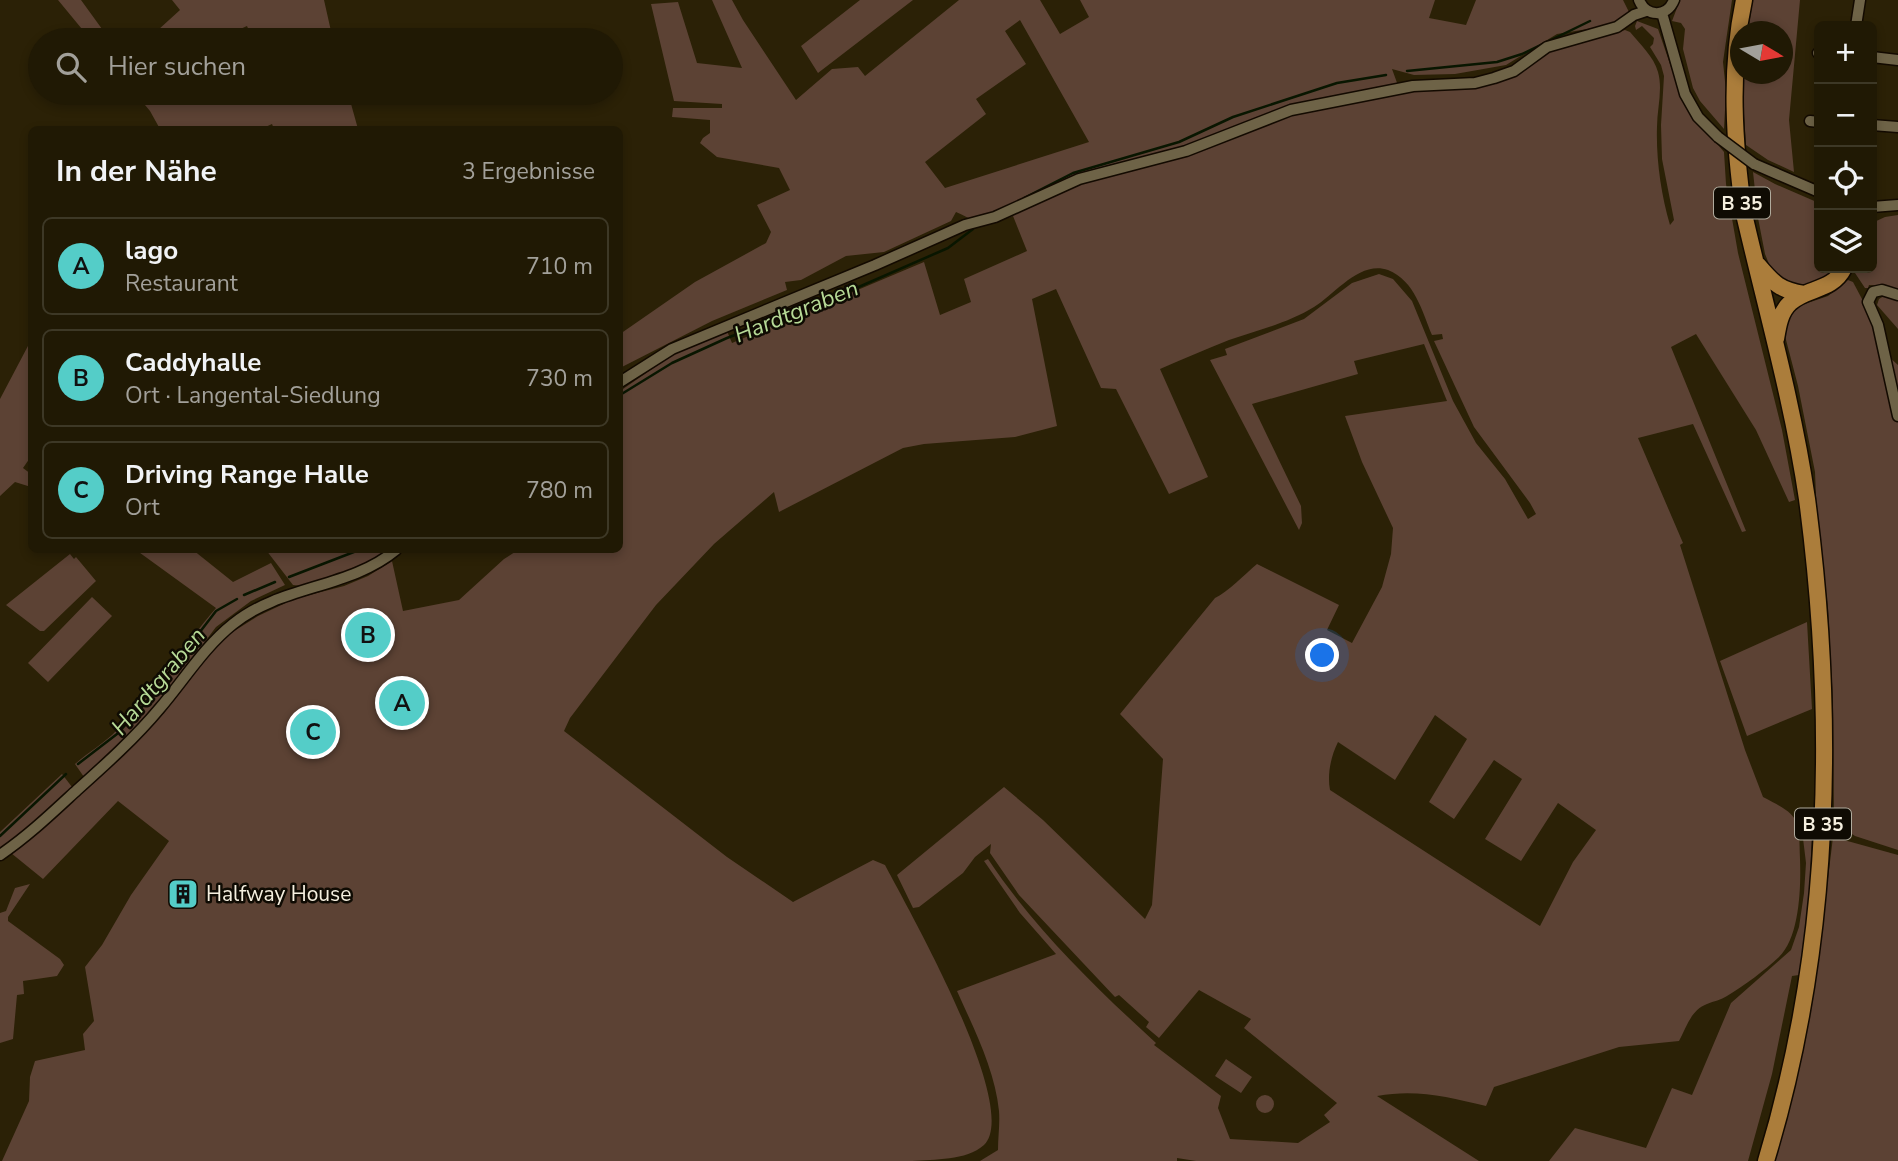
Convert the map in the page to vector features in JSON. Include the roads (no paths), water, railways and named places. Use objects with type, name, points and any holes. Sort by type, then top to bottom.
[{"type":"main road","name":"B 35","points":[[1744,0],[1735,76],[1736,143],[1744,214],[1797,440],[1814,563],[1823,709],[1824,820],[1807,975],[1780,1116],[1766,1161]]},
{"type":"main road","points":[[1755,262],[1773,283],[1787,292],[1804,294]]},
{"type":"main road","points":[[1775,344],[1780,320],[1789,303],[1804,294],[1826,287],[1842,273]]},
{"type":"street","points":[[623,380],[672,349],[965,225],[995,217],[1079,179],[1186,151],[1291,110],[1413,86],[1475,83],[1514,72],[1547,47],[1617,27],[1634,15],[1646,11],[1662,13],[1668,10],[1674,0]]},
{"type":"street","points":[[1857,21],[1860,0]]},
{"type":"street","points":[[1639,1],[1646,11]]},
{"type":"street","points":[[1634,15],[1639,1]]},
{"type":"street","points":[[1662,13],[1685,94],[1698,117],[1718,137],[1754,164],[1814,190]]},
{"type":"street","points":[[1877,58],[1898,60]]},
{"type":"street","points":[[1877,125],[1898,127]]},
{"type":"street","points":[[1877,207],[1898,205]]},
{"type":"street","points":[[1898,295],[1882,290],[1873,292],[1868,302],[1878,325],[1898,416]]},
{"type":"street","points":[[0,855],[36,827],[123,748],[160,709],[216,638],[236,621],[280,597],[339,580],[365,569],[391,553]]},
{"type":"waterway","points":[[1407,71],[1497,62],[1522,54],[1590,21]]},
{"type":"waterway","name":"Hardtgraben","points":[[1024,198],[1073,173],[1179,142],[1233,117],[1337,83],[1386,75]]},
{"type":"waterway","name":"Hardtgraben","points":[[623,393],[672,363],[727,338],[838,296],[948,248],[973,229]]},
{"type":"waterway","name":"Hardtgraben","points":[[289,577],[351,553]]},
{"type":"waterway","name":"Hardtgraben","points":[[244,595],[275,582]]},
{"type":"waterway","name":"Hardtgraben","points":[[78,764],[117,734],[143,706],[216,611],[237,599]]},
{"type":"waterway","name":"Hardtgraben","points":[[0,836],[66,774]]},
{"type":"place","name":"Caddyhalle","points":[[368,635]]},
{"type":"place","name":"lago","points":[[402,703]]},
{"type":"place","name":"Driving Range Halle","points":[[313,732]]},
{"type":"place","name":"Halfway House","points":[[183,894]]}]
